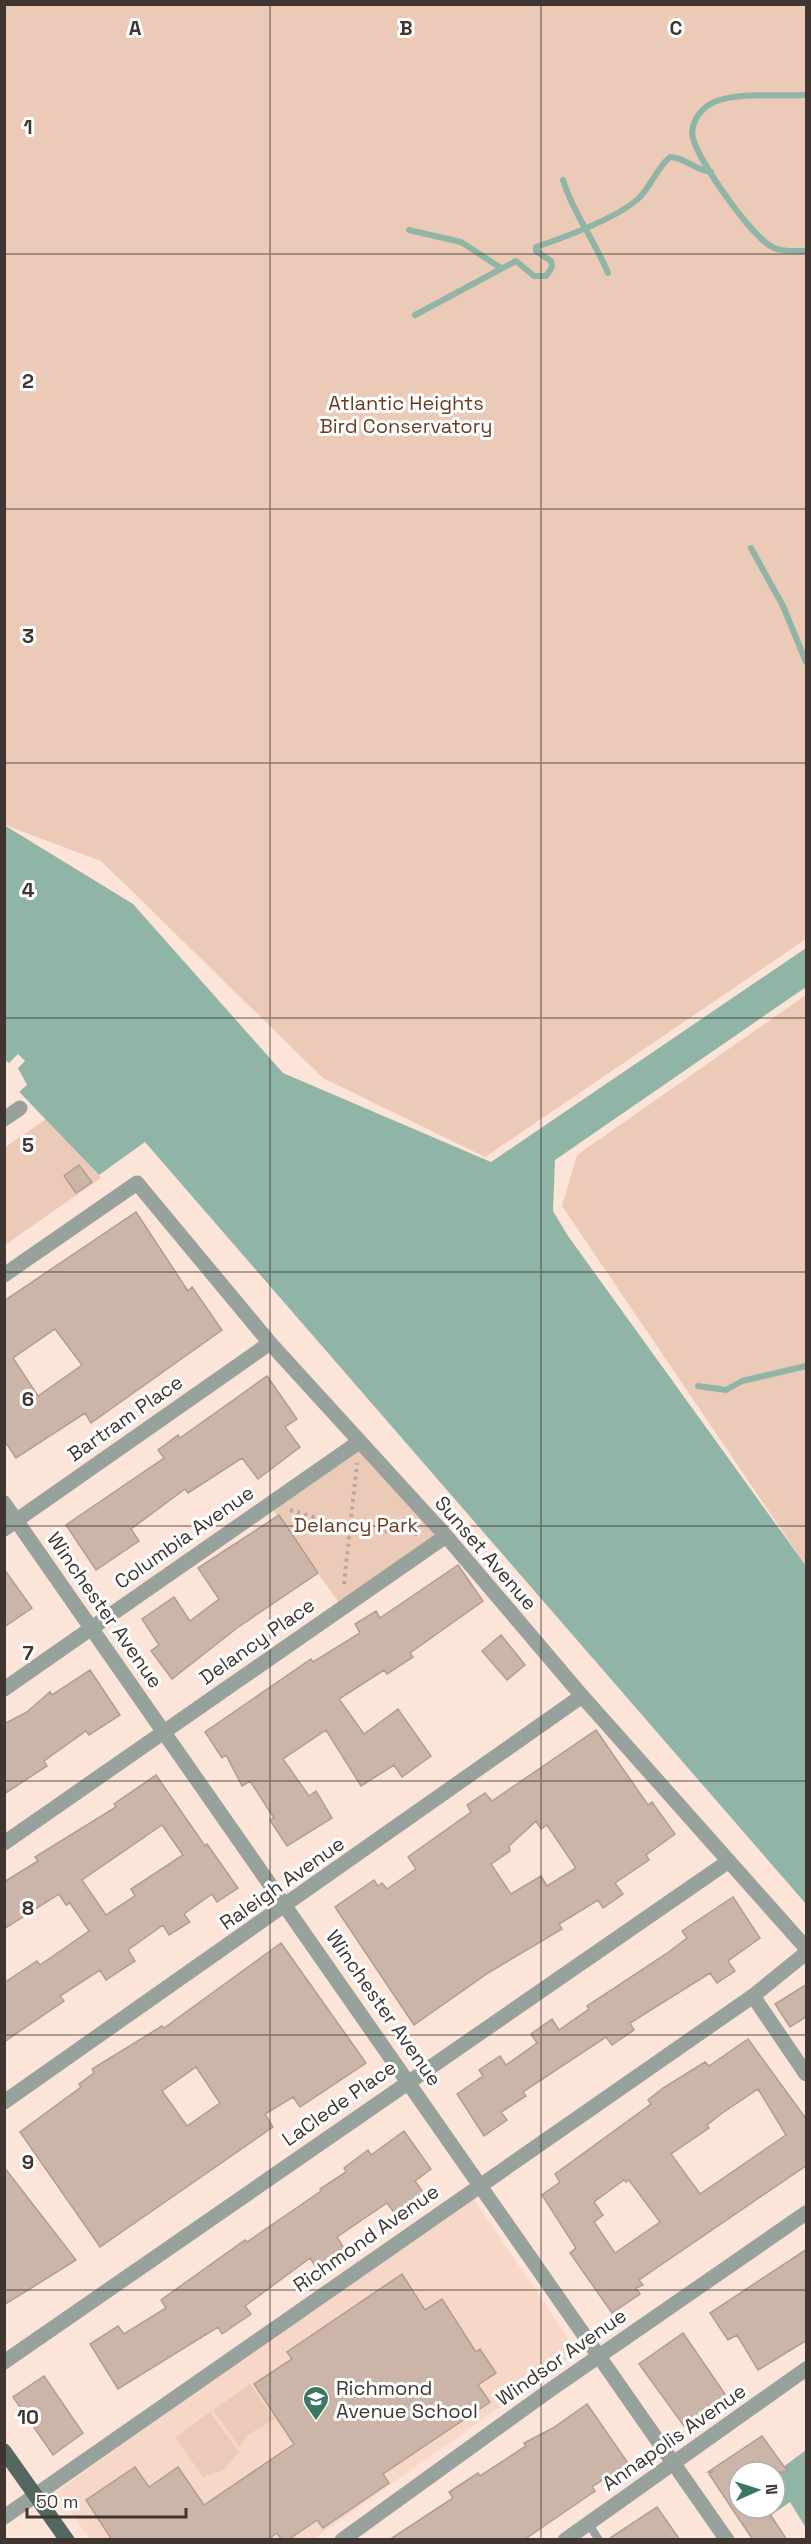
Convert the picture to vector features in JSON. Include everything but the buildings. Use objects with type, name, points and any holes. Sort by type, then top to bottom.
[{"type":"main road","points":[[4,2451],[67,2540]]},
{"type":"street","points":[[4,1119],[20,1108]]},
{"type":"street","name":"Sunset Avenue","points":[[4,1275],[137,1183],[270,1343],[446,1536],[582,1696],[807,1948]]},
{"type":"street","name":"Bartram Place","points":[[10,1524],[270,1343]]},
{"type":"street","name":"Columbia Avenue","points":[[4,1689],[268,1503],[359,1442]]},
{"type":"street","name":"Winchester Avenue","points":[[4,1503],[10,1524],[91,1628],[165,1731],[727,2540]]},
{"type":"street","name":"Delancy Place","points":[[4,1843],[446,1536]]},
{"type":"street","name":"Raleigh Avenue","points":[[4,2102],[582,1696]]},
{"type":"street","name":"LaClede Place","points":[[4,2362],[729,1861]]},
{"type":"street","points":[[807,1953],[753,1996],[807,2074]]},
{"type":"street","name":"Richmond Avenue","points":[[4,2517],[481,2183],[753,1996]]},
{"type":"street","name":"Windsor Avenue","points":[[342,2540],[550,2390],[807,2213]]},
{"type":"street","name":"Annapolis Avenue","points":[[565,2540],[807,2369]]},
{"type":"lane","points":[[588,2523],[599,2540]]},
{"type":"path","points":[[342,1607],[359,1442]]},
{"type":"path","points":[[268,1503],[350,1528],[446,1536]]},
{"type":"path","points":[[799,2456],[807,2468]]},
{"type":"shaded area","points":[[4,825],[133,904],[283,1073],[491,1162],[806,948],[806,987],[555,1160],[553,1211],[568,1236],[806,1566],[806,1904],[145,1142],[99,1175],[5,1077]]},
{"type":"shaded area","name":"Richmond Avenue School","points":[[472,2196],[577,2352],[314,2539],[90,2539],[56,2492]]},
{"type":"shaded area","points":[[806,2450],[806,2539],[792,2539],[780,2520],[787,2520],[787,2464]]},
{"type":"green space","name":"Atlantic Heights Bird Conservatory","points":[[4,5],[806,5],[806,939],[485,1157],[323,1078],[101,861],[5,825]]},
{"type":"green space","points":[[806,995],[806,1566],[562,1206],[577,1155]]},
{"type":"green space","points":[[46,1119],[101,1178],[5,1245],[4,1148]]},
{"type":"green space","name":"Delancy Park","points":[[359,1442],[446,1536],[342,1607],[268,1503]]},
{"type":"green space","points":[[250,2384],[275,2419],[248,2435],[239,2447],[213,2410]]},
{"type":"green space","points":[[210,2412],[239,2452],[223,2470],[203,2477],[175,2437]]},
{"type":"pier","points":[[18,1054],[25,1061],[18,1068],[27,1085],[19,1092],[4,1077],[5,1060],[9,1063]]},
{"type":"pier","points":[[790,2502],[806,2528],[806,2539],[792,2539],[779,2520],[787,2520],[787,2504]]},
{"type":"waterway","points":[[806,95],[755,95],[717,101],[700,113],[693,125],[692,134],[697,149],[715,181],[753,230],[774,248],[786,251],[806,251]]},
{"type":"waterway","points":[[415,315],[516,261],[534,276],[546,276],[552,267],[551,261],[536,251],[536,247],[591,226],[631,205],[640,197],[670,157],[711,172]]},
{"type":"waterway","points":[[563,180],[572,204],[608,273]]},
{"type":"waterway","points":[[409,230],[461,242],[501,268]]},
{"type":"waterway","points":[[751,548],[783,606],[806,662]]},
{"type":"waterway","points":[[698,1386],[726,1390],[742,1381],[806,1366]]},
{"type":"place","name":"Richmond Avenue School","points":[[316,2422]]}]
